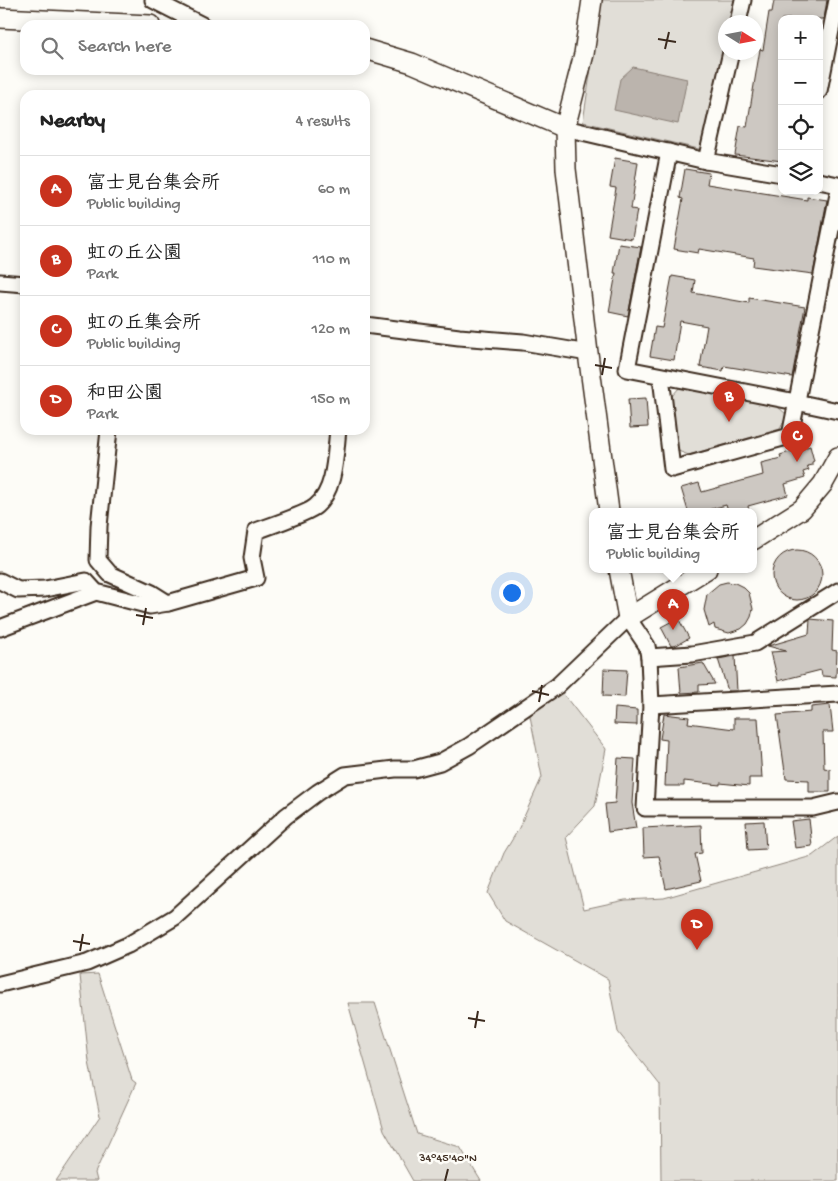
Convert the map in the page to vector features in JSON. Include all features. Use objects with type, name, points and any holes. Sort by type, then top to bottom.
[{"type":"street","points":[[153,0],[192,20]]},
{"type":"street","points":[[592,0],[584,54],[565,128],[566,169],[609,508]]},
{"type":"street","points":[[740,15],[743,0]]},
{"type":"street","points":[[823,71],[837,0]]},
{"type":"street","points":[[0,18],[43,20]]},
{"type":"street","points":[[370,50],[412,62],[565,128],[706,161],[778,173]]},
{"type":"street","points":[[706,161],[729,60]]},
{"type":"street","points":[[669,152],[627,369],[838,411]]},
{"type":"street","points":[[823,182],[838,185]]},
{"type":"street","points":[[661,376],[672,469],[790,436],[838,194]]},
{"type":"street","points":[[0,282],[20,284]]},
{"type":"street","points":[[370,326],[459,337],[523,342],[588,353]]},
{"type":"street","points":[[109,435],[99,526],[98,560],[110,574],[152,593],[168,603]]},
{"type":"street","points":[[0,581],[18,590],[45,589],[86,581],[96,592],[150,606],[168,603],[256,578],[252,558],[256,531],[316,507],[328,489],[335,458],[337,435]]},
{"type":"street","points":[[757,537],[802,509],[823,484],[838,457]]},
{"type":"street","points":[[620,573],[628,618],[646,646],[650,657],[651,705],[645,808],[813,808],[838,802]]},
{"type":"street","points":[[0,984],[87,963],[128,946],[175,917],[286,816],[345,775],[394,768],[414,769],[440,762],[469,746],[557,686],[628,618],[701,573]]},
{"type":"street","points":[[650,657],[692,654],[755,643],[838,591]]},
{"type":"street","points":[[0,628],[96,592]]},
{"type":"street","points":[[651,705],[838,694]]},
{"type":"shaded area","points":[[601,0],[735,0],[732,15],[718,15],[718,60],[722,60],[703,150],[583,122]]},
{"type":"shaded area","points":[[633,67],[687,79],[678,124],[614,110],[620,79]]},
{"type":"shaded area","points":[[680,387],[777,406],[787,415],[780,429],[689,455],[678,451],[671,397]]},
{"type":"shaded area","points":[[557,686],[606,749],[595,806],[566,837],[584,909],[625,900],[664,898],[812,856],[838,836],[838,1181],[661,1181],[660,1085],[618,1032],[608,979],[505,921],[488,893],[504,853],[518,830],[542,777],[528,706]]},
{"type":"shaded area","points":[[98,974],[132,1080],[136,1083],[95,1173],[97,1181],[56,1181],[100,1116],[89,1062],[80,975]]},
{"type":"shaded area","points":[[348,1003],[375,1003],[417,1134],[460,1147],[481,1181],[413,1181],[384,1130]]},
{"type":"building","points":[[774,0],[827,0],[824,19],[823,15],[778,15],[778,160],[735,155],[740,126],[747,127],[758,60],[763,60],[769,12],[772,12]]},
{"type":"building","points":[[615,158],[638,162],[631,209],[637,210],[632,239],[608,235],[616,188],[610,187]]},
{"type":"building","points":[[685,169],[709,173],[707,184],[807,200],[807,197],[827,200],[813,274],[753,266],[754,258],[699,249],[698,253],[674,249],[683,199],[680,198]]},
{"type":"building","points":[[619,244],[641,247],[628,316],[609,312]]},
{"type":"building","points":[[672,276],[695,280],[693,293],[749,303],[749,298],[805,307],[792,377],[724,366],[723,371],[700,367],[707,326],[680,321],[674,360],[650,356],[655,327],[662,328]]},
{"type":"building","points":[[646,398],[648,427],[630,428],[628,399]]},
{"type":"building","points":[[810,446],[814,461],[812,465],[807,466],[809,470],[803,472],[805,478],[785,484],[788,495],[748,506],[748,508],[727,508],[726,505],[715,508],[687,508],[681,488],[699,483],[702,492],[763,475],[761,463],[781,458],[780,455]]},
{"type":"building","points":[[797,550],[815,557],[822,575],[815,593],[797,600],[779,593],[772,575],[779,557]]},
{"type":"building","points":[[727,582],[743,587],[749,593],[753,609],[747,624],[741,629],[729,633],[715,629],[714,624],[709,627],[704,610],[707,594],[719,584]]},
{"type":"building","points":[[678,618],[689,638],[675,646],[671,646],[661,627]]},
{"type":"building","points":[[810,619],[833,621],[832,650],[837,651],[836,677],[822,676],[821,670],[778,681],[771,652],[786,651],[768,646],[809,634]]},
{"type":"building","points":[[735,656],[737,691],[728,691],[718,659]]},
{"type":"building","points":[[703,663],[715,684],[699,685],[699,692],[681,693],[679,667]]},
{"type":"building","points":[[604,669],[627,670],[625,697],[603,696]]},
{"type":"building","points":[[830,705],[833,732],[823,732],[824,768],[830,769],[830,792],[809,792],[809,780],[786,779],[777,715],[811,712],[811,707]]},
{"type":"building","points":[[615,708],[637,710],[637,725],[614,724]]},
{"type":"building","points":[[664,714],[689,717],[688,723],[734,729],[734,718],[758,718],[762,778],[749,778],[749,786],[684,781],[684,786],[665,786],[667,740],[660,739]]},
{"type":"building","points":[[618,758],[635,759],[632,803],[636,828],[608,832],[605,804],[615,803]]},
{"type":"building","points":[[809,819],[812,846],[795,848],[791,821]]},
{"type":"building","points":[[764,821],[766,849],[748,850],[746,822]]},
{"type":"building","points":[[701,825],[702,853],[695,854],[701,881],[666,889],[659,856],[644,857],[643,828]]},
{"type":"place","name":"虹の丘公園","points":[[729,422]]},
{"type":"place","name":"虹の丘集会所","points":[[797,462]]},
{"type":"place","name":"富士見台集会所","points":[[673,630]]},
{"type":"place","name":"和田公園","points":[[697,950]]}]
